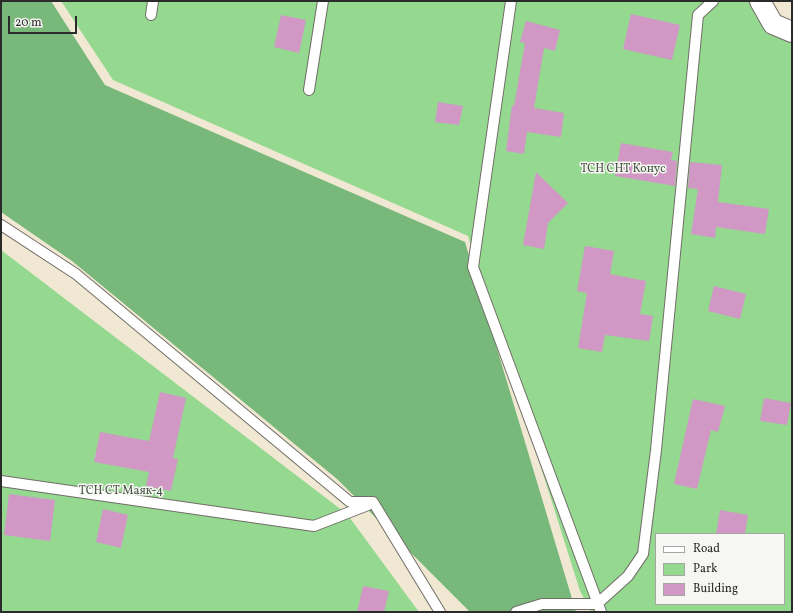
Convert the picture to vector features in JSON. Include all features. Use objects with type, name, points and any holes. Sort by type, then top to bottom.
[{"type":"street","points":[[760,1],[773,24],[792,32]]},
{"type":"lane","points":[[151,16],[153,1]]},
{"type":"lane","points":[[309,90],[323,1]]},
{"type":"lane","points":[[511,1],[473,267],[599,608]]},
{"type":"lane","points":[[599,608],[628,576],[643,554],[656,450],[698,15],[713,1]]},
{"type":"lane","points":[[1,226],[76,274],[350,502],[373,502]]},
{"type":"lane","points":[[1,481],[314,526],[373,502]]},
{"type":"lane","points":[[373,502],[440,612]]},
{"type":"lane","points":[[516,612],[542,604],[599,608]]},
{"type":"green space","points":[[1,1],[51,1],[105,85],[465,242],[576,612],[470,612],[337,479],[72,261],[1,212]]},
{"type":"green space","name":"ТСН СНТ Конус","points":[[61,1],[753,1],[792,41],[792,612],[591,612],[580,591],[468,236],[113,80]]},
{"type":"green space","name":"ТСН СТ Маяк-4","points":[[1,250],[347,514],[419,612],[1,612]]},
{"type":"building","points":[[631,14],[680,25],[672,60],[623,49]]},
{"type":"building","points":[[281,15],[306,20],[299,53],[274,47]]},
{"type":"building","points":[[526,21],[560,30],[555,51],[544,48],[534,108],[564,113],[561,137],[527,132],[524,154],[506,151],[512,105],[514,106],[525,43],[520,42]]},
{"type":"building","points":[[438,102],[463,106],[459,125],[435,122]]},
{"type":"building","points":[[621,143],[673,152],[671,160],[677,161],[675,186],[615,176]]},
{"type":"building","points":[[690,162],[722,165],[718,202],[769,209],[765,234],[716,227],[715,238],[691,234],[698,189],[688,188]]},
{"type":"building","points":[[536,172],[568,203],[548,223],[544,249],[523,245]]},
{"type":"building","points":[[585,246],[614,251],[610,274],[646,281],[640,314],[653,316],[649,341],[605,335],[602,352],[578,348],[587,293],[577,291]]},
{"type":"building","points":[[714,286],[746,294],[740,319],[708,311]]},
{"type":"building","points":[[160,392],[186,398],[173,458],[178,459],[171,491],[146,486],[149,472],[94,462],[100,432],[149,441]]},
{"type":"building","points":[[764,398],[791,403],[787,425],[760,421]]},
{"type":"building","points":[[693,399],[725,406],[718,432],[711,430],[697,489],[674,484]]},
{"type":"building","points":[[9,494],[55,500],[50,541],[4,535]]},
{"type":"building","points":[[103,509],[128,515],[121,548],[96,542]]},
{"type":"building","points":[[720,510],[748,515],[745,533],[716,533]]},
{"type":"building","points":[[363,586],[389,591],[384,612],[357,612]]}]
